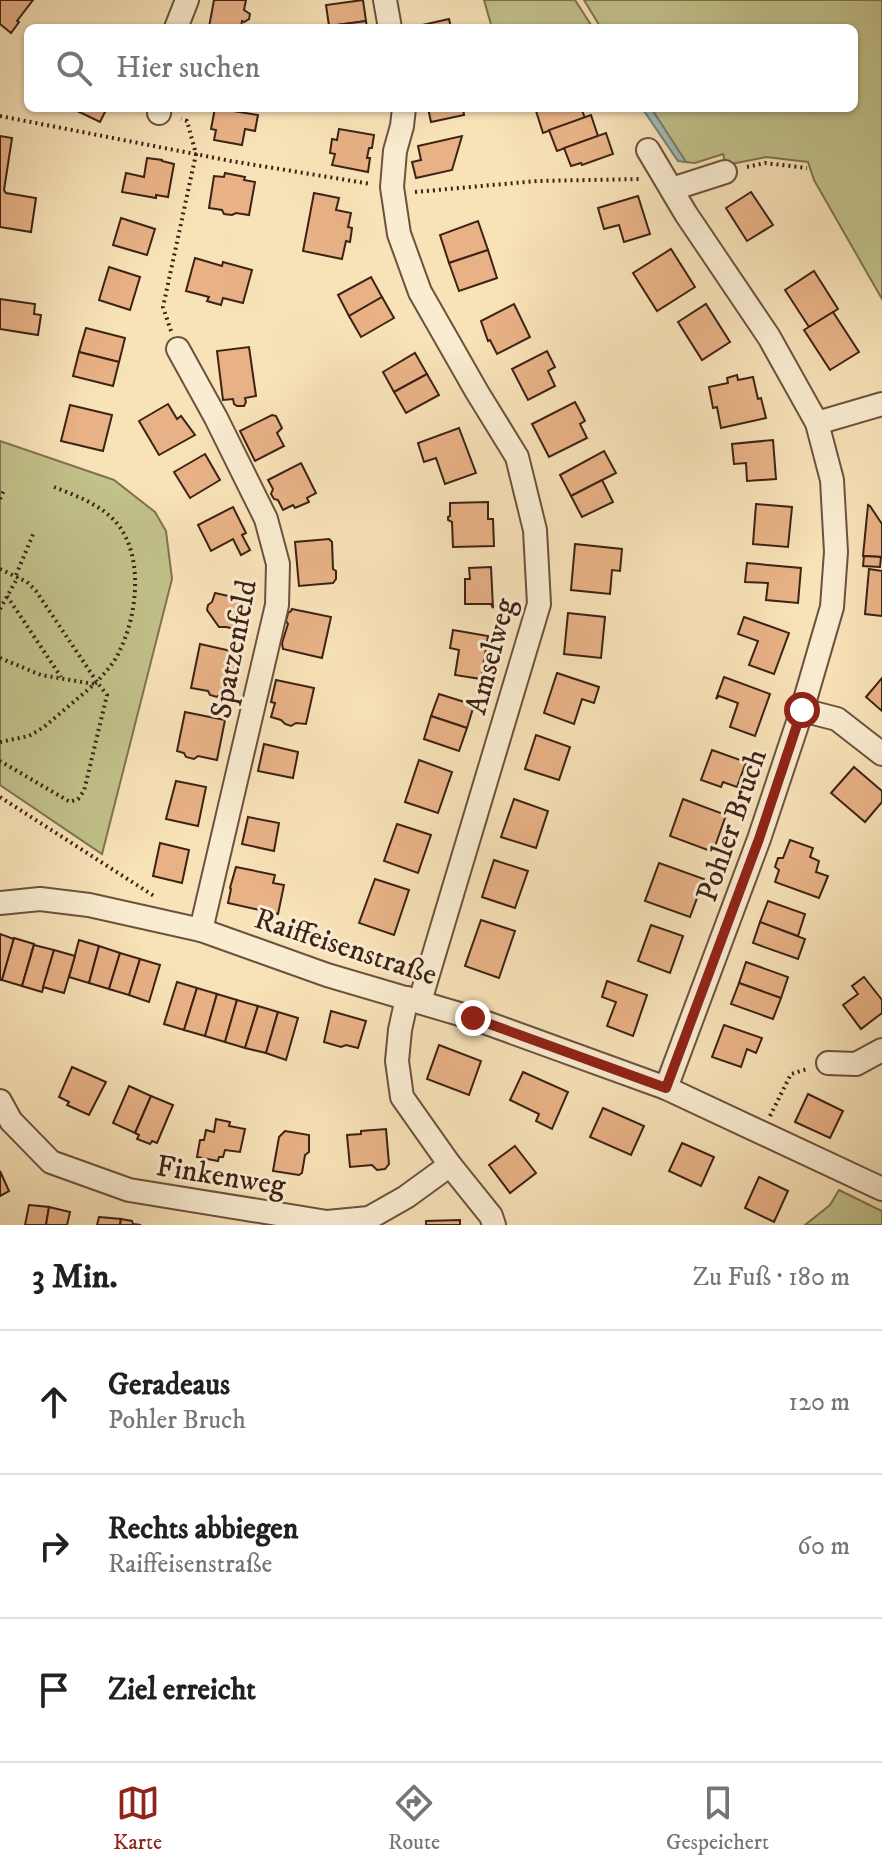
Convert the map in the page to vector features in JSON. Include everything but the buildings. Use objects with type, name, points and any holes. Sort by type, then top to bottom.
[{"type":"street","points":[[178,24],[187,0]]},
{"type":"street","points":[[385,0],[389,24]]},
{"type":"street","name":"Amselweg","points":[[404,112],[395,151],[392,191],[399,234],[420,292],[517,457],[535,530],[539,604],[414,1000],[400,1030],[397,1061],[402,1097],[491,1216],[494,1225]]},
{"type":"street","name":"Pohler Bruch","points":[[648,150],[686,214],[769,337],[817,423],[832,480],[836,552],[832,607],[802,710],[759,839],[666,1088]]},
{"type":"street","points":[[672,189],[725,172]]},
{"type":"street","name":"Spatzenfeld","points":[[178,349],[266,519],[278,564],[277,605],[201,930]]},
{"type":"street","points":[[817,423],[882,404]]},
{"type":"street","points":[[802,710],[837,719],[882,754]]},
{"type":"street","name":"Raiffeisenstraße","points":[[0,903],[40,899],[89,905],[201,930],[327,975],[473,1018],[666,1088],[882,1189]]},
{"type":"street","points":[[828,1063],[856,1064],[882,1050]]},
{"type":"street","name":"Finkenweg","points":[[0,1101],[11,1121],[51,1162],[64,1167],[129,1190],[327,1222],[369,1218],[406,1197],[450,1165]]},
{"type":"path","points":[[165,112],[187,121],[196,154],[163,307],[178,349]]},
{"type":"path","points":[[0,116],[392,191],[537,181],[647,179],[672,189]]},
{"type":"path","points":[[725,172],[765,163],[807,168]]},
{"type":"path","points":[[0,742],[29,736],[44,727],[96,683],[114,663],[131,625],[135,598],[134,571],[122,530],[104,511],[54,487]]},
{"type":"path","points":[[0,499],[4,490]]},
{"type":"path","points":[[0,609],[34,532]]},
{"type":"path","points":[[0,569],[27,582],[36,591],[107,695],[84,791],[78,799],[70,802],[0,761]]},
{"type":"path","points":[[7,596],[62,678]]},
{"type":"path","points":[[0,658],[41,675],[96,683]]},
{"type":"path","points":[[0,797],[159,900]]},
{"type":"path","points":[[762,1133],[791,1074],[828,1063]]},
{"type":"green space","points":[[484,0],[575,0],[590,24],[491,24]]},
{"type":"green space","points":[[584,0],[882,0],[882,299],[814,180],[808,162],[766,157],[726,165],[723,154],[695,163],[686,162],[654,112],[858,112],[858,24],[599,24]]},
{"type":"green space","points":[[0,441],[114,480],[155,512],[166,531],[172,579],[102,854],[0,785]]},
{"type":"green space","points":[[839,1190],[882,1211],[882,1225],[805,1225],[830,1205]]},
{"type":"water","points":[[645,112],[654,112],[686,162],[678,161]]},
{"type":"route","points":[[473,1018],[666,1088],[759,839],[802,710]]}]
